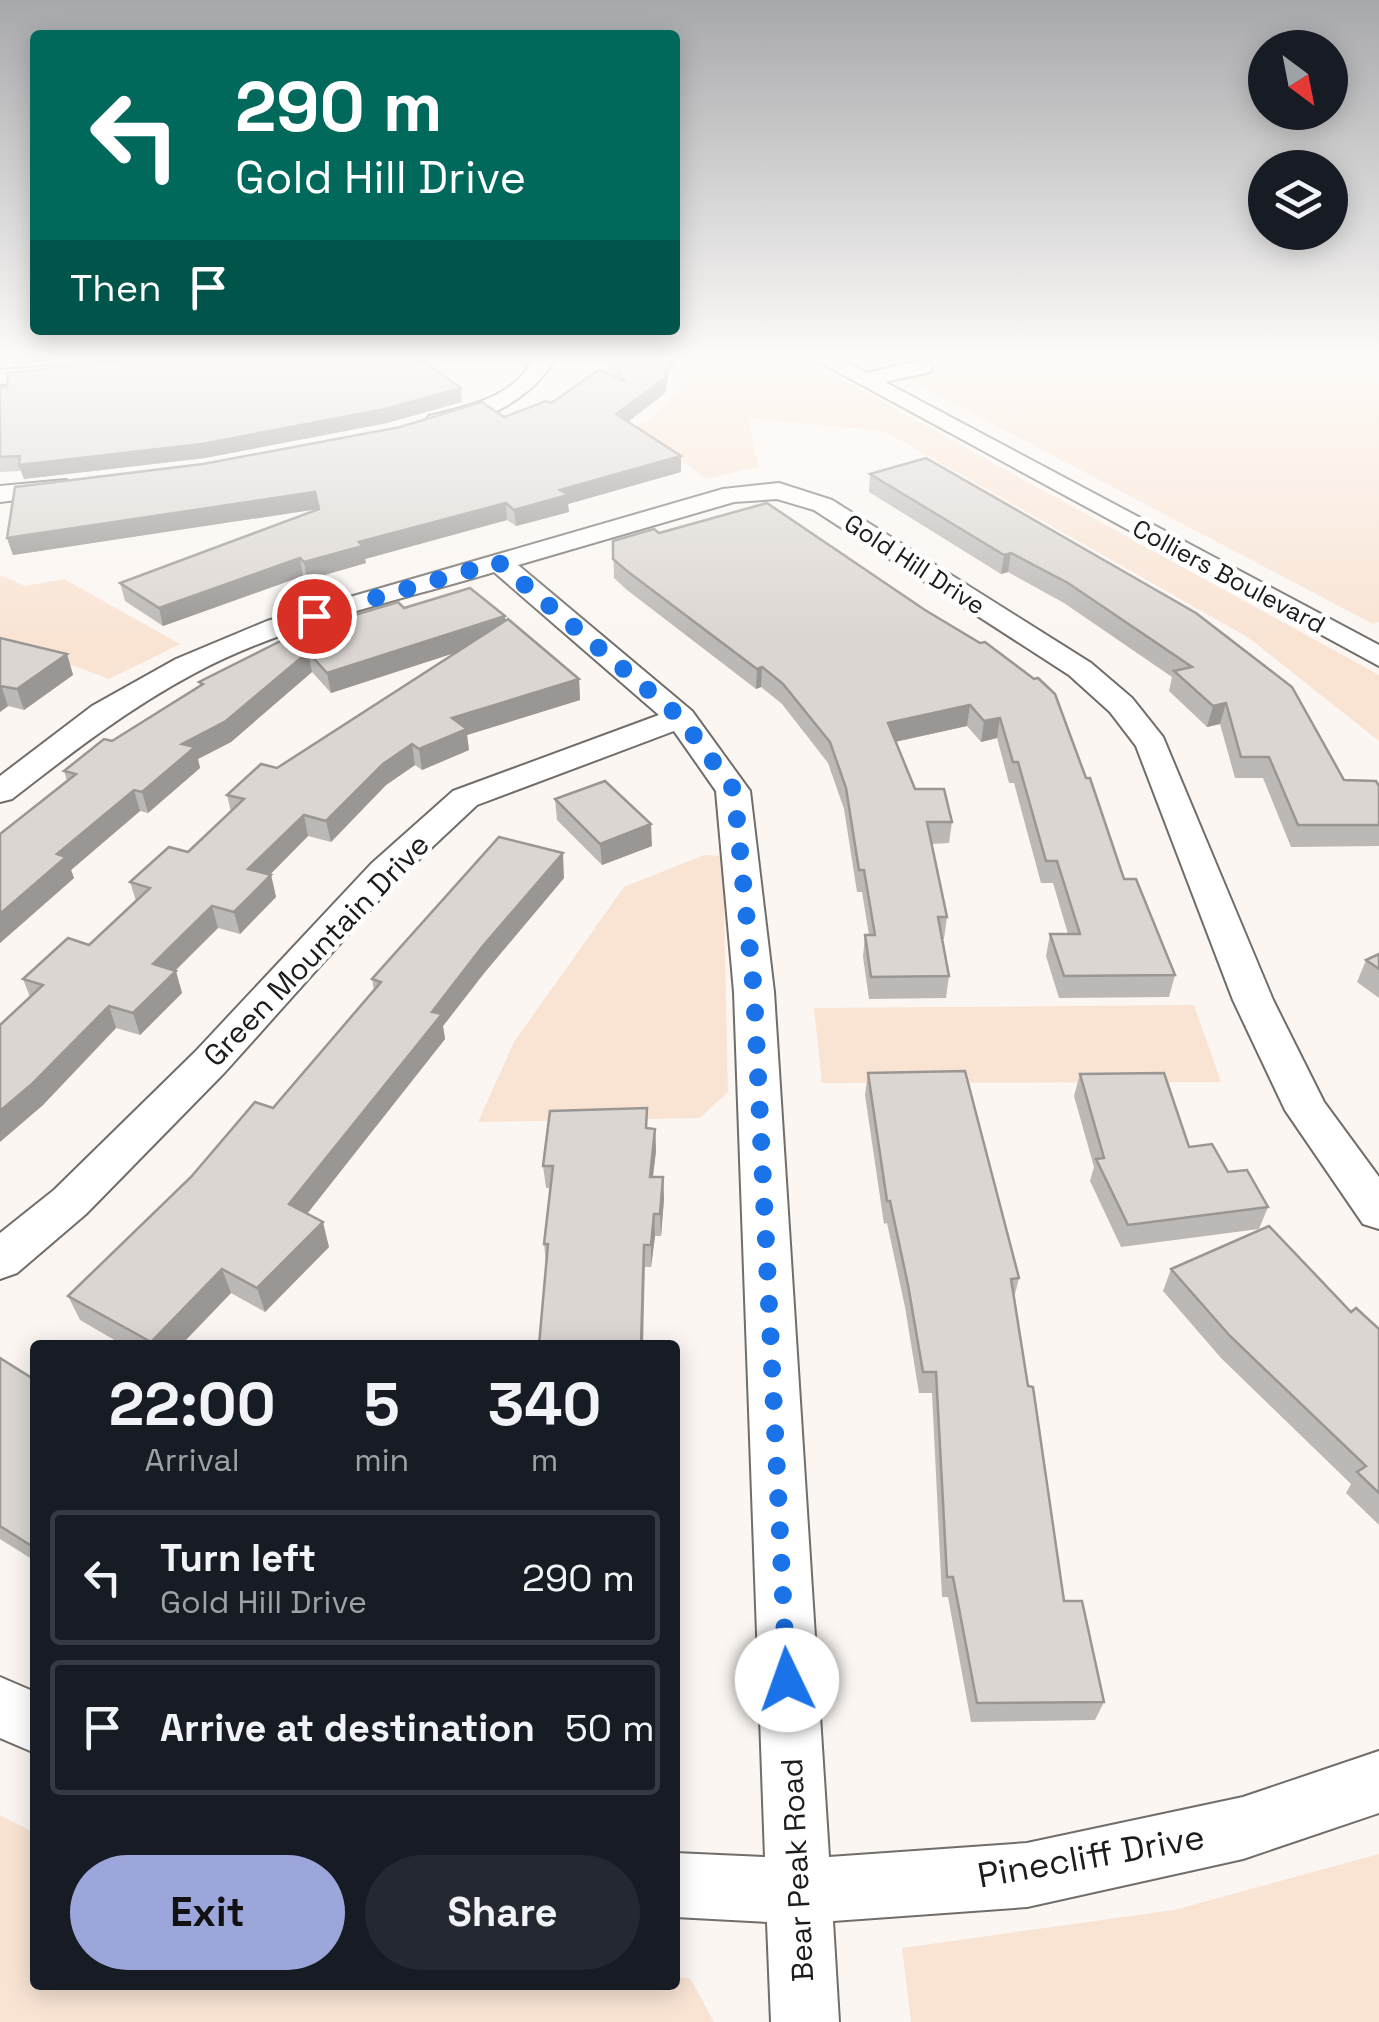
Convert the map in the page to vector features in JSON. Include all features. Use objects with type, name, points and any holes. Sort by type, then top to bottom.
[{"type":"street","name":"Colliers Boulevard","points":[[993,448],[1379,657]]},
{"type":"street","points":[[0,494],[98,484]]},
{"type":"street","name":"Gold Hill Drive","points":[[0,792],[103,713],[187,665],[277,627],[732,494],[778,490],[822,505],[1080,669],[1121,705],[1152,744],[1253,1000],[1306,1110],[1364,1172],[1379,1211]]},
{"type":"street","name":"Bear Peak Road","points":[[498,562],[681,718],[734,790],[754,992],[806,2022]]},
{"type":"street","name":"Green Mountain Drive","points":[[0,1260],[70,1202],[210,1062],[384,872],[466,798],[681,718]]},
{"type":"street","points":[[0,1707],[30,1721]]},
{"type":"street","name":"Pinecliff Drive","points":[[680,1885],[799,1891],[1027,1875],[1244,1828],[1379,1782]]},
{"type":"shaded area","points":[[665,448],[754,448],[758,467],[706,479]]},
{"type":"shaded area","points":[[915,448],[967,448],[1379,675],[1379,741],[1249,638]]},
{"type":"shaded area","points":[[1039,448],[1379,448],[1379,622],[1373,624]]},
{"type":"shaded area","points":[[0,575],[25,586],[64,579],[180,644],[109,679],[0,638]]},
{"type":"shaded area","points":[[704,855],[723,856],[728,1092],[700,1118],[478,1122],[514,1042],[624,887]]},
{"type":"shaded area","points":[[1194,1005],[1221,1082],[822,1083],[814,1008]]},
{"type":"shaded area","points":[[0,1815],[30,1830],[30,1990],[680,1990],[680,1977],[690,1978],[714,2022],[0,2022]]},
{"type":"shaded area","points":[[1379,1854],[1379,2022],[911,2022],[902,1948],[1174,1910]]},
{"type":"building","points":[[0,448],[164,448],[19,465],[20,456],[0,457]]},
{"type":"building","points":[[286,448],[669,448],[681,456],[560,490],[568,495],[514,510],[506,503],[359,542],[363,546],[304,562],[300,558],[159,608],[120,583],[319,509],[315,492],[7,538],[15,487],[203,464]]},
{"type":"building","points":[[926,458],[1196,613],[1292,687],[1344,780],[1376,781],[1379,825],[1298,825],[1269,757],[1241,757],[1226,703],[1213,706],[1174,671],[1192,667],[1068,583],[1011,553],[1004,555],[870,474]]},
{"type":"building","points":[[767,503],[925,610],[980,643],[985,642],[1055,694],[1086,778],[1090,778],[1124,879],[1136,879],[1175,975],[1064,976],[1050,934],[1080,934],[1057,861],[1046,861],[1018,762],[1013,762],[1000,718],[984,721],[970,705],[888,723],[915,789],[944,789],[952,822],[927,822],[947,917],[938,917],[949,976],[871,977],[865,935],[875,935],[864,870],[859,870],[846,788],[830,742],[783,684],[762,667],[757,669],[613,559],[613,541],[654,529],[659,533]]},
{"type":"building","points":[[470,588],[505,616],[327,673],[308,652],[226,721],[182,744],[195,747],[142,792],[134,790],[57,854],[66,857],[0,914],[0,834],[76,774],[64,771],[104,739],[112,741],[203,684],[199,682],[334,614],[338,620],[398,602],[404,608]]},
{"type":"building","points":[[508,619],[579,679],[452,718],[467,729],[419,749],[412,744],[383,764],[326,821],[304,815],[248,869],[271,875],[234,912],[212,906],[153,964],[176,971],[133,1013],[109,1006],[0,1111],[0,1025],[43,985],[23,979],[68,938],[89,945],[150,888],[130,882],[169,847],[188,852],[244,799],[227,795],[261,764],[277,768]]},
{"type":"building","points":[[0,638],[67,654],[17,689],[0,686]]},
{"type":"building","points":[[605,781],[651,824],[600,844],[555,799]]},
{"type":"building","points":[[499,837],[563,853],[482,947],[432,1012],[442,1014],[289,1204],[323,1222],[257,1288],[222,1269],[153,1340],[68,1296],[191,1177],[255,1102],[273,1108],[381,982],[372,979]]},
{"type":"building","points":[[1379,954],[1379,969],[1366,960]]},
{"type":"building","points":[[965,1071],[1019,1278],[1011,1279],[1028,1386],[1033,1387],[1064,1601],[1082,1601],[1104,1702],[977,1703],[953,1577],[947,1577],[936,1372],[923,1372],[908,1285],[887,1201],[868,1073]]},
{"type":"building","points":[[1164,1073],[1189,1147],[1212,1144],[1228,1172],[1247,1170],[1268,1207],[1128,1225],[1096,1159],[1104,1158],[1080,1074]]},
{"type":"building","points":[[647,1108],[646,1128],[655,1129],[650,1177],[663,1177],[660,1214],[654,1214],[651,1245],[644,1245],[641,1340],[539,1340],[553,1166],[543,1166],[550,1111]]},
{"type":"building","points":[[1269,1226],[1351,1312],[1356,1308],[1379,1329],[1379,1493],[1357,1472],[1366,1466],[1230,1336],[1171,1269]]},
{"type":"building","points":[[0,1358],[30,1377],[30,1545],[0,1526]]},
{"type":"route","points":[[314,616],[498,562],[681,718],[734,790],[754,992],[787,1680]]}]
